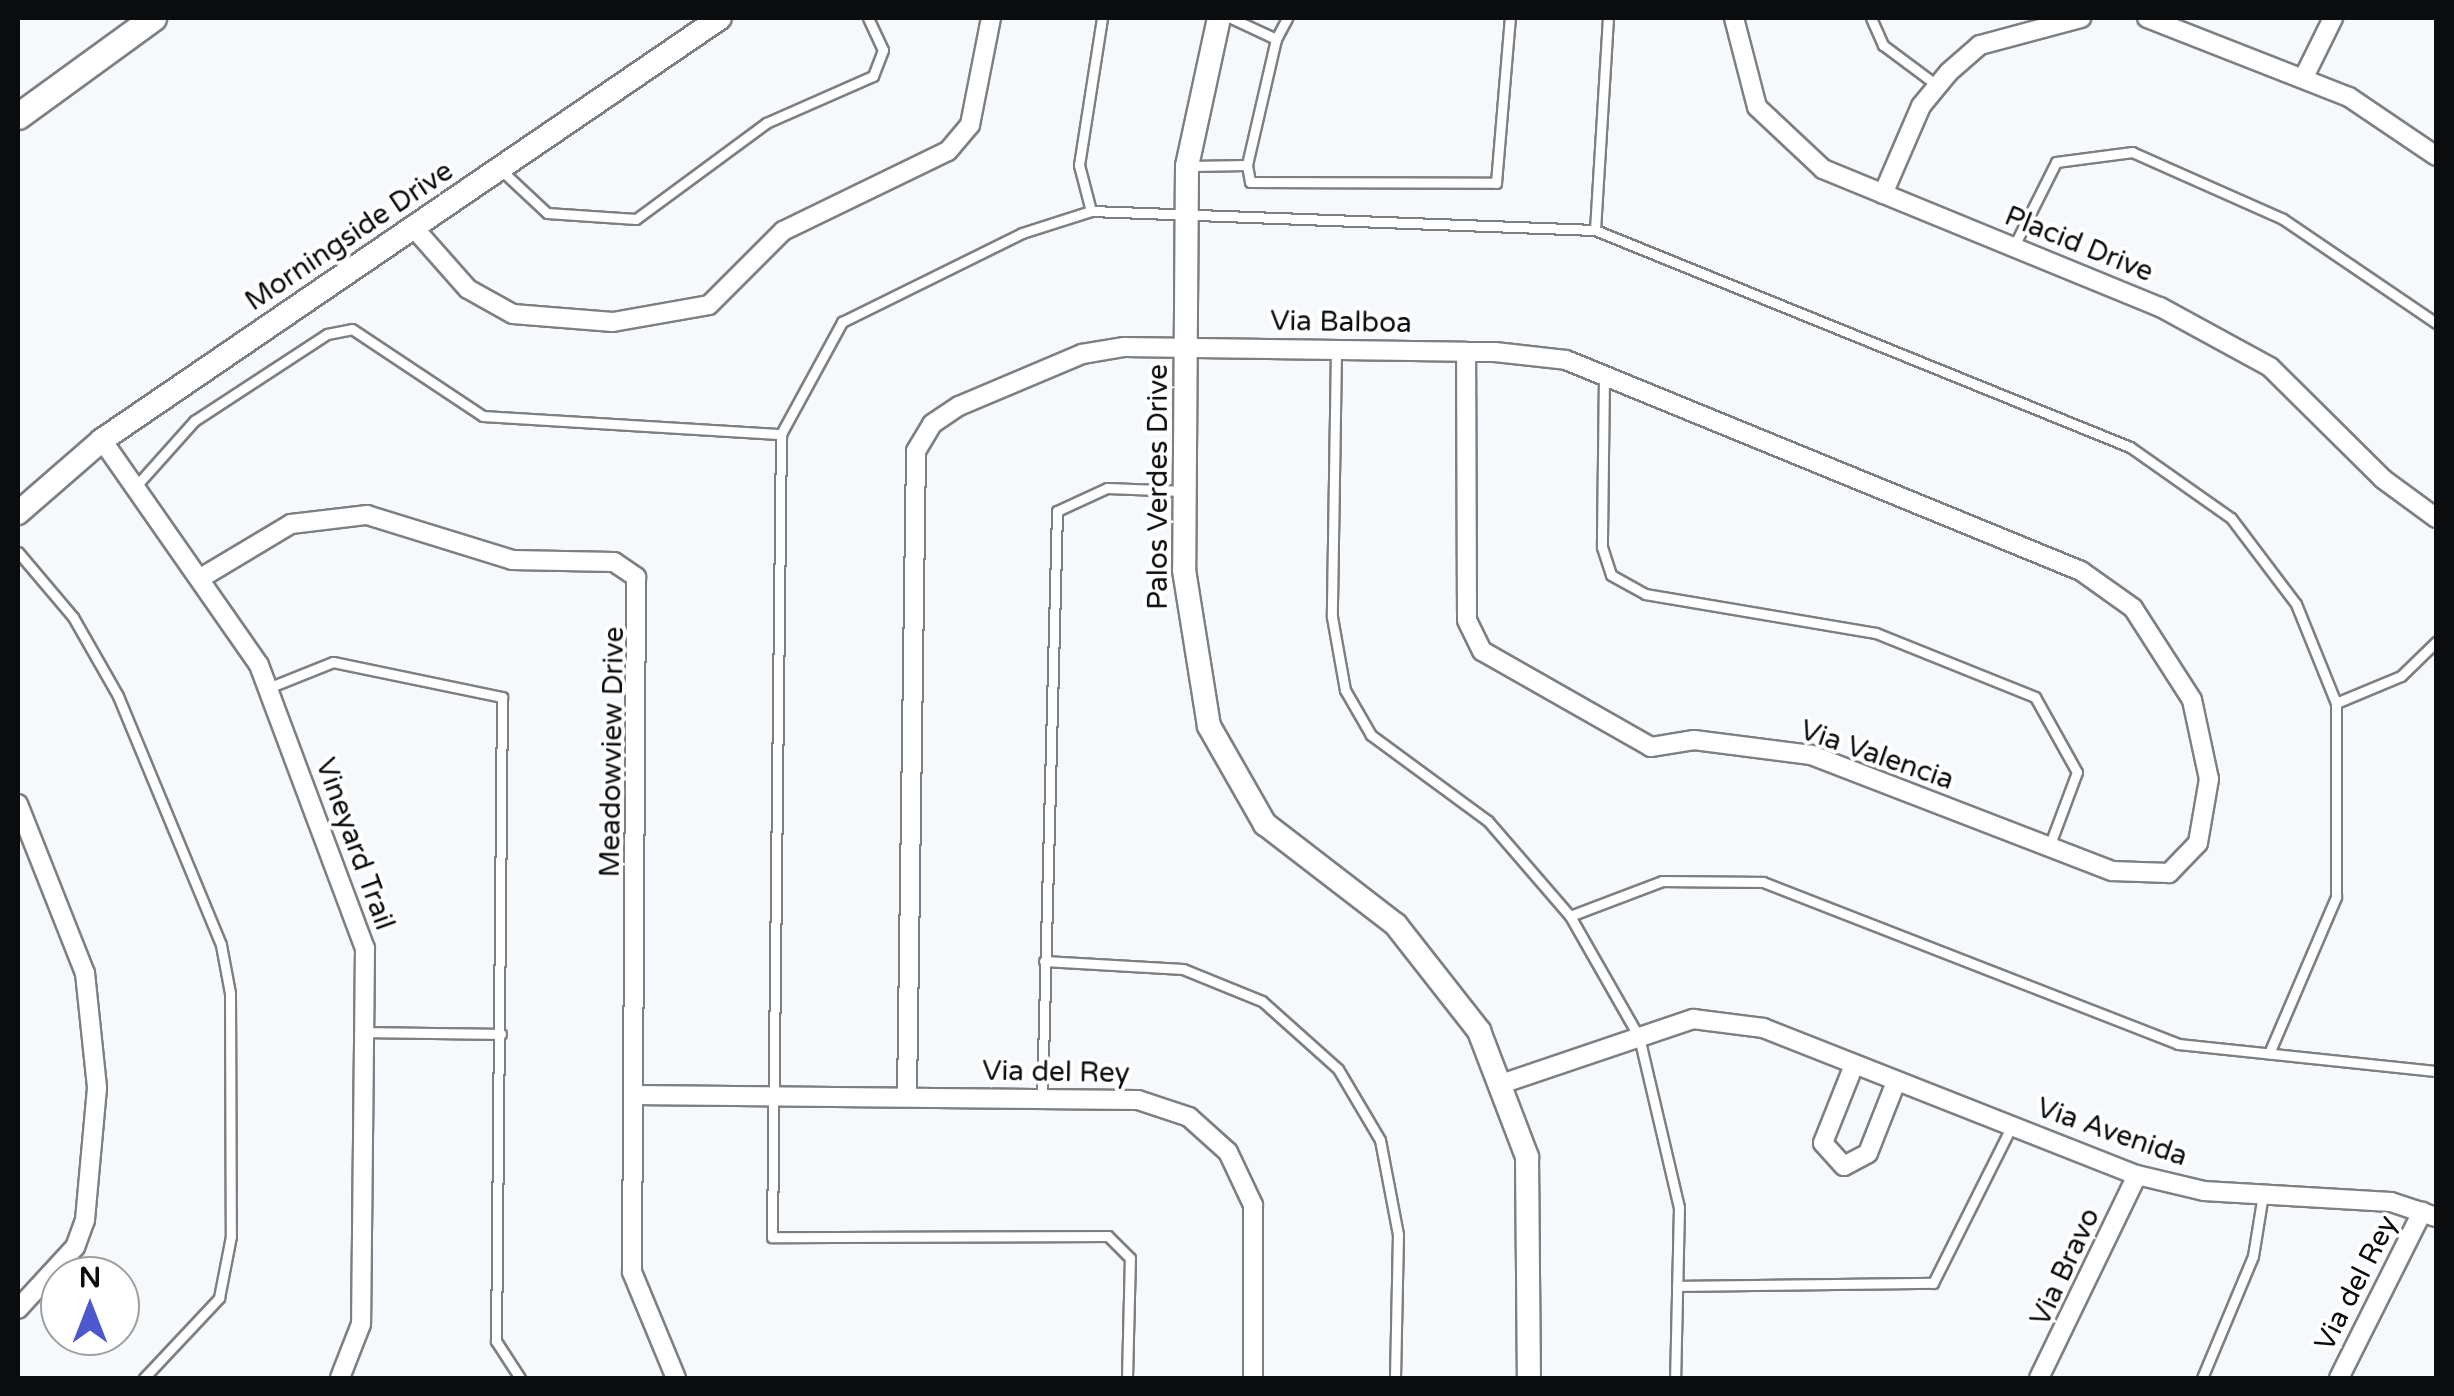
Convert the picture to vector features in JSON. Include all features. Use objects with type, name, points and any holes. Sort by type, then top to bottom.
[{"type":"main road","points":[[18,116],[153,18]]},
{"type":"street","name":"Morningside Drive","points":[[18,513],[102,440],[720,18]]},
{"type":"street","points":[[414,228],[468,288],[512,314],[613,322],[709,305],[783,232],[948,151],[970,125],[991,18]]},
{"type":"street","name":"Palos Verdes Drive","points":[[1220,18],[1187,166],[1185,491],[1190,642],[1209,726],[1235,786],[1264,824],[1396,926],[1445,978],[1504,1083],[1527,1157],[1528,1378]]},
{"type":"street","name":"Placid Drive","points":[[1734,18],[1757,107],[1779,135],[1823,170],[2160,307],[2270,367],[2383,479],[2436,518]]},
{"type":"street","points":[[1883,194],[1938,86],[1980,45],[2081,18]]},
{"type":"street","points":[[2147,18],[2191,24],[2304,77],[2436,156]]},
{"type":"street","points":[[2304,77],[2333,18]]},
{"type":"street","name":"Via Balboa","points":[[907,1096],[916,451],[946,415],[1044,366],[1124,347],[1466,352],[1566,360],[2081,571],[2133,608],[2192,700],[2209,779],[2198,843]]},
{"type":"street","name":"Via Valencia","points":[[1466,352],[1467,620],[1482,651],[1651,747],[1694,740],[1811,755],[2049,847],[2141,877],[2168,872],[2198,843]]},
{"type":"street","name":"Vineyard Trail","points":[[102,440],[204,576],[268,688],[352,899],[365,948],[361,1324],[340,1378]]},
{"type":"street","name":"Meadowview Drive","points":[[204,576],[291,524],[367,515],[512,560],[614,562],[636,577],[632,1272],[676,1378]]},
{"type":"street","points":[[18,804],[86,973],[98,1088],[85,1220],[75,1247],[18,1310]]},
{"type":"street","name":"Via Avenida","points":[[1504,1083],[1693,1019],[1763,1028],[2137,1175],[2429,1214]]},
{"type":"street","points":[[1854,1065],[1823,1143],[1844,1166],[1868,1153],[1896,1082]]},
{"type":"street","name":"Via del Rey","points":[[634,1095],[1138,1100],[1189,1117],[1228,1152],[1253,1206],[1253,1378]]},
{"type":"street","name":"Via Bravo","points":[[2038,1378],[2137,1175]]},
{"type":"street","name":"Via del Rey","points":[[2339,1378],[2429,1214]]},
{"type":"lane","points":[[501,170],[547,213],[636,218],[766,123],[873,76],[883,50],[868,18]]},
{"type":"lane","points":[[1090,212],[1079,165],[1102,18]]},
{"type":"lane","points":[[1232,18],[1276,39]]},
{"type":"lane","points":[[1288,18],[1276,39],[1247,165],[1250,182],[1496,183],[1510,18]]},
{"type":"lane","points":[[1595,230],[1608,18]]},
{"type":"lane","points":[[1871,18],[1883,46],[1938,86]]},
{"type":"lane","points":[[2014,246],[2056,162],[2132,152],[2283,219],[2436,323]]},
{"type":"lane","points":[[1187,166],[1247,165]]},
{"type":"lane","points":[[1127,1378],[1130,1258],[1108,1236],[772,1237],[770,1095],[781,434],[842,322],[1022,233],[1090,212],[1595,230],[2130,447],[2231,518],[2296,604],[2336,704],[2336,897],[2281,1009],[2269,1053]]},
{"type":"lane","points":[[137,484],[194,421],[328,334],[352,329],[482,416],[781,434]]},
{"type":"lane","points":[[1336,350],[1332,617],[1345,690],[1371,735],[1488,821],[1570,916],[1639,1037],[1678,1207],[1676,1378]]},
{"type":"lane","points":[[1604,374],[1602,548],[1611,575],[1645,594],[1876,633],[2035,697],[2077,772],[2049,847]]},
{"type":"lane","points":[[1042,1098],[1057,511],[1107,488],[1185,491]]},
{"type":"lane","points":[[18,552],[73,617],[118,696],[221,945],[230,993],[231,1236],[219,1298],[144,1378]]},
{"type":"lane","points":[[2336,704],[2401,676],[2436,642]]},
{"type":"lane","points":[[268,688],[334,662],[502,697],[496,1341],[520,1378]]},
{"type":"lane","points":[[1570,916],[1662,880],[1763,882],[2178,1044],[2436,1071]]},
{"type":"lane","points":[[1044,961],[1183,970],[1262,1001],[1338,1068],[1380,1140],[1391,1196],[1395,1378]]},
{"type":"lane","points":[[364,1032],[500,1034]]},
{"type":"lane","points":[[1677,1286],[1932,1283],[2011,1126]]},
{"type":"lane","points":[[2202,1378],[2253,1256],[2263,1194]]}]
